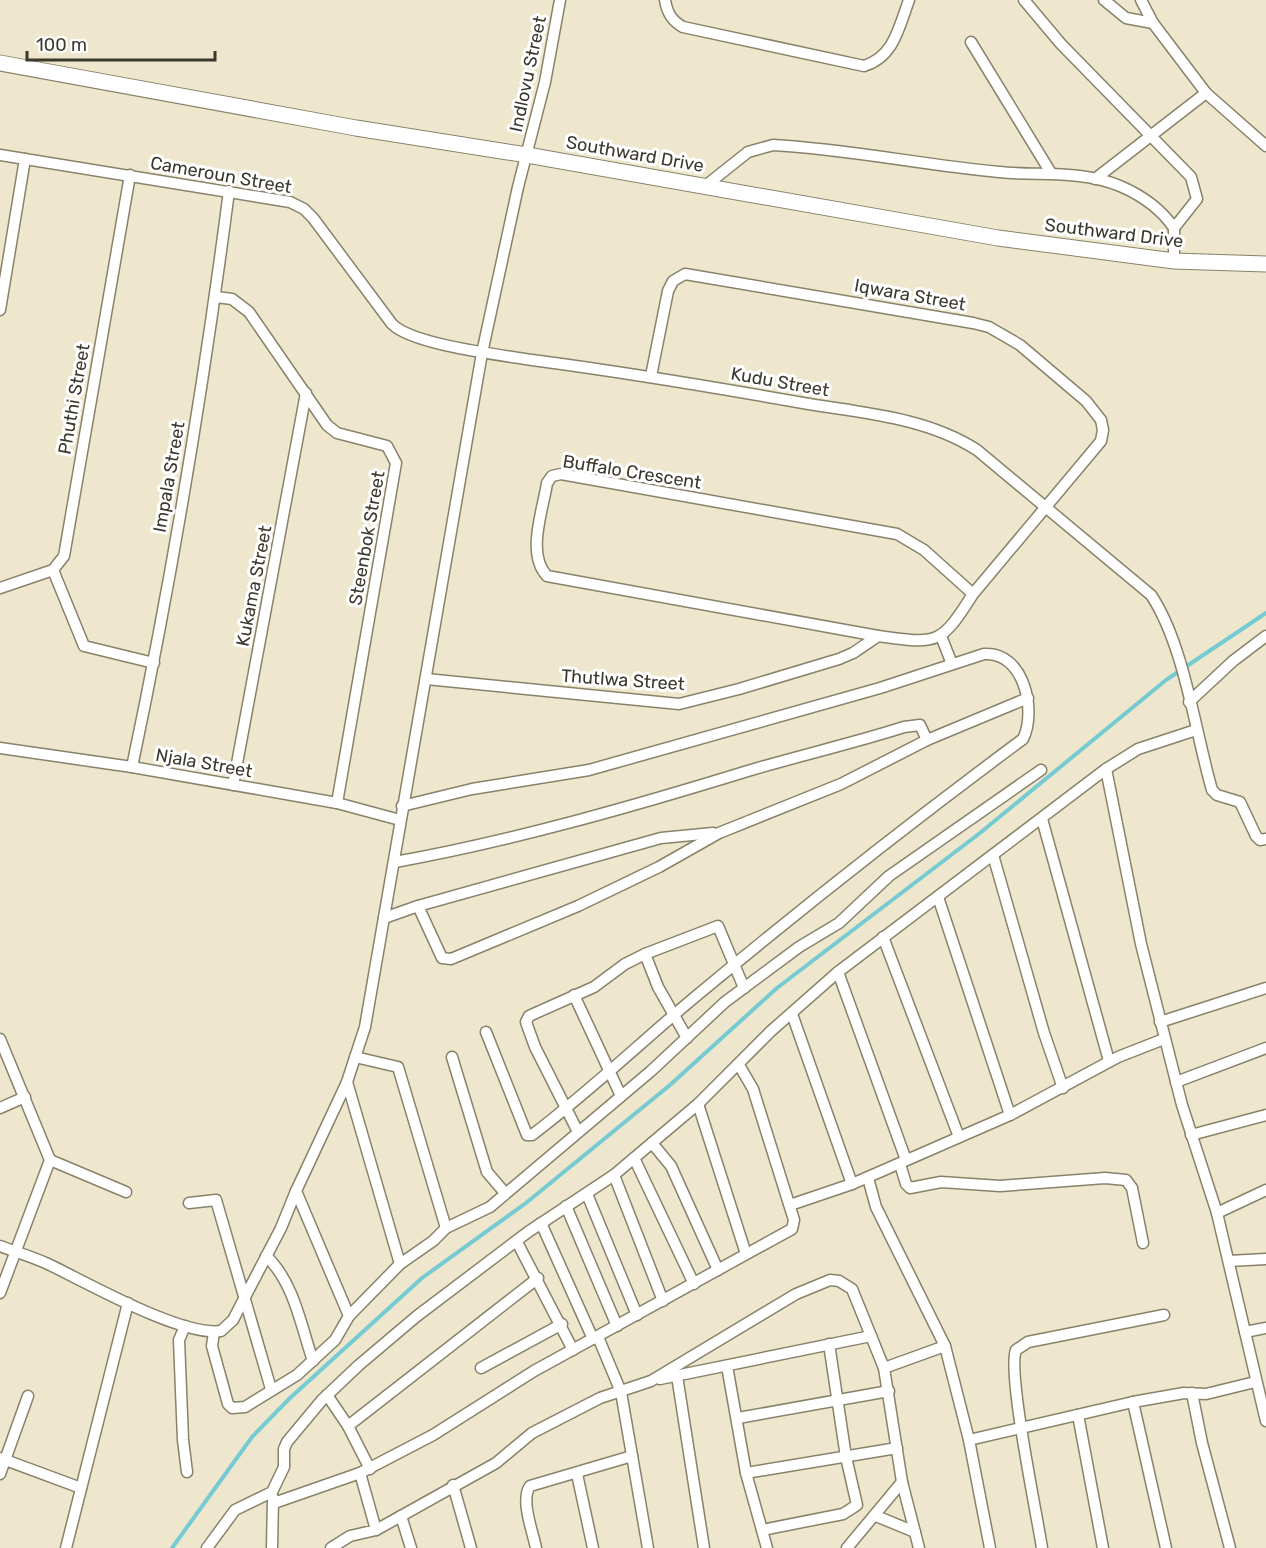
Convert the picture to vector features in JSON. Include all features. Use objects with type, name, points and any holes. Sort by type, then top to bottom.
[{"type":"main road","name":"Southward Drive","points":[[0,63],[357,128],[527,155],[998,238],[1174,261],[1266,264]]},
{"type":"street","name":"Indlovu Street","points":[[214,1332],[227,1326],[266,1256],[347,1082],[365,1027],[482,353],[560,0]]},
{"type":"street","points":[[665,0],[667,12],[674,22],[683,27],[864,66],[877,62],[893,43],[909,0]]},
{"type":"street","points":[[1024,0],[1061,44],[1186,170],[1197,192],[1193,207],[1174,228],[1174,261]]},
{"type":"street","points":[[1104,0],[1126,18],[1153,23]]},
{"type":"street","points":[[1141,0],[1153,23],[1206,93],[1266,146]]},
{"type":"street","points":[[972,42],[1051,173]]},
{"type":"street","points":[[1095,179],[1206,93]]},
{"type":"street","points":[[704,187],[748,152],[773,145],[1000,172],[1051,173],[1095,179],[1119,186],[1148,202],[1174,228]]},
{"type":"street","name":"Cameroun Street","points":[[0,155],[290,202],[304,209],[399,331],[482,353]]},
{"type":"street","points":[[0,310],[25,159]]},
{"type":"street","name":"Phuthi Street","points":[[53,570],[64,556],[130,175]]},
{"type":"street","name":"Impala Street","points":[[132,767],[154,663],[216,297],[229,191]]},
{"type":"street","name":"Iqwara Street","points":[[651,376],[668,291],[673,281],[685,274],[989,327],[1020,345],[1086,401],[1101,420],[1104,430],[1096,450],[1047,507]]},
{"type":"street","name":"Steenbok Street","points":[[216,297],[232,299],[249,312],[327,425],[337,433],[387,446],[396,463],[337,803]]},
{"type":"street","name":"Kudu Street","points":[[482,353],[651,376],[934,428],[957,437],[977,450],[1047,507],[1151,595],[1161,609],[1174,644],[1212,790],[1217,795],[1240,802],[1256,836],[1260,840],[1266,839]]},
{"type":"street","name":"Kukama Street","points":[[233,785],[306,393]]},
{"type":"street","name":"Buffalo Crescent","points":[[941,636],[921,642],[878,636],[547,576],[536,561],[537,541],[549,478],[561,474],[897,534],[924,550],[973,594]]},
{"type":"street","points":[[952,663],[941,636],[956,621],[973,594],[1047,507]]},
{"type":"street","points":[[0,588],[53,570],[84,646],[154,663]]},
{"type":"street","name":"Thutlwa Street","points":[[426,680],[679,704],[739,689],[839,659],[853,653],[878,636]]},
{"type":"street","points":[[1189,702],[1233,661],[1266,636]]},
{"type":"street","points":[[402,806],[472,789],[589,770],[880,688],[984,654],[998,654],[1010,663],[1028,698],[1028,730],[1023,739],[872,853],[673,1016],[567,1109],[532,1135],[527,1134],[486,1032]]},
{"type":"street","points":[[418,906],[442,958],[448,960],[615,890],[719,833],[841,784],[927,740],[1028,698]]},
{"type":"street","points":[[395,862],[468,849],[671,796],[751,770],[904,727],[920,725],[927,740]]},
{"type":"street","points":[[272,1548],[274,1503],[272,1492],[284,1467],[285,1445],[327,1395],[417,1316],[541,1223],[614,1175],[698,1104],[771,1031],[838,972],[883,937],[1106,769],[1138,749],[1196,730]]},
{"type":"street","name":"Njala Street","points":[[1,745],[337,803],[400,820]]},
{"type":"street","points":[[1106,769],[1118,840],[1164,1039],[1191,1135],[1217,1214],[1266,1421]]},
{"type":"street","points":[[0,1246],[46,1263],[123,1301],[185,1326],[214,1332],[212,1346],[230,1406],[236,1409],[244,1407],[297,1375],[335,1340],[349,1316],[400,1264],[433,1241],[446,1228],[490,1207],[621,1096],[725,1002],[799,947],[839,923],[890,876],[1041,770]]},
{"type":"street","points":[[1042,819],[1109,1061]]},
{"type":"street","points":[[384,918],[418,906],[662,838],[719,833]]},
{"type":"street","points":[[993,855],[1044,1033],[1063,1088]]},
{"type":"street","points":[[938,897],[1010,1115]]},
{"type":"street","points":[[578,1132],[535,1047],[526,1022],[529,1016],[601,983],[626,964],[645,954],[718,926],[744,987]]},
{"type":"street","points":[[883,937],[959,1137]]},
{"type":"street","points":[[645,954],[673,1016],[687,1038]]},
{"type":"street","points":[[838,972],[903,1162],[906,1184],[910,1188],[941,1182],[1000,1186],[1105,1178],[1126,1180],[1132,1188],[1143,1244]]},
{"type":"street","points":[[1160,1022],[1266,988]]},
{"type":"street","points":[[574,995],[621,1096]]},
{"type":"street","points":[[792,1014],[852,1184]]},
{"type":"street","points":[[0,1039],[50,1160],[0,1293]]},
{"type":"street","points":[[790,1205],[868,1178],[1010,1115],[1109,1061],[1164,1039]]},
{"type":"street","points":[[1176,1082],[1266,1048]]},
{"type":"street","points":[[355,1057],[398,1067],[446,1228]]},
{"type":"street","points":[[452,1057],[488,1172],[505,1193]]},
{"type":"street","points":[[274,1503],[365,1471],[433,1435],[573,1350],[792,1229],[794,1220],[790,1205],[753,1089],[739,1065]]},
{"type":"street","points":[[347,1082],[400,1264]]},
{"type":"street","points":[[0,1108],[25,1097]]},
{"type":"street","points":[[698,1104],[746,1254]]},
{"type":"street","points":[[1191,1135],[1266,1115]]},
{"type":"street","points":[[652,1143],[671,1166],[718,1270]]},
{"type":"street","points":[[634,1158],[694,1284]]},
{"type":"street","points":[[50,1160],[126,1192]]},
{"type":"street","points":[[614,1175],[663,1301]]},
{"type":"street","points":[[868,1178],[876,1207],[945,1346],[969,1440],[990,1548]]},
{"type":"street","points":[[1217,1214],[1266,1190]]},
{"type":"street","points":[[296,1191],[349,1316]]},
{"type":"street","points":[[587,1194],[637,1315]]},
{"type":"street","points":[[189,1203],[216,1200],[272,1389]]},
{"type":"street","points":[[566,1206],[617,1326]]},
{"type":"street","points":[[541,1223],[621,1392],[648,1548]]},
{"type":"street","points":[[517,1242],[562,1324],[573,1350]]},
{"type":"street","points":[[266,1256],[277,1266],[287,1285],[313,1361]]},
{"type":"street","points":[[1229,1261],[1266,1259]]},
{"type":"street","points":[[348,1426],[538,1278]]},
{"type":"street","points":[[651,1381],[796,1294],[823,1281],[839,1281],[849,1287],[884,1368],[902,1482],[919,1548]]},
{"type":"street","points":[[66,1548],[123,1301]]},
{"type":"street","points":[[1042,1548],[1022,1427],[1014,1362],[1016,1350],[1021,1346],[1164,1315]]},
{"type":"street","points":[[481,1368],[562,1324]]},
{"type":"street","points":[[185,1326],[179,1340],[183,1440],[187,1473]]},
{"type":"street","points":[[1245,1332],[1266,1328]]},
{"type":"street","points":[[331,1548],[350,1536],[376,1530],[496,1463],[532,1433],[594,1401],[651,1381],[871,1336]]},
{"type":"street","points":[[762,1530],[853,1510],[858,1501],[846,1457],[829,1344]]},
{"type":"street","points":[[884,1368],[945,1346]]},
{"type":"street","points":[[727,1365],[746,1473],[767,1548]]},
{"type":"street","points":[[677,1376],[704,1548]]},
{"type":"street","points":[[969,1440],[1133,1402],[1192,1393],[1213,1393],[1255,1382]]},
{"type":"street","points":[[738,1418],[889,1391]]},
{"type":"street","points":[[1192,1393],[1202,1443],[1230,1548]]},
{"type":"street","points":[[327,1395],[348,1426],[365,1471],[376,1530]]},
{"type":"street","points":[[0,1474],[3,1459],[28,1396]]},
{"type":"street","points":[[1133,1402],[1166,1548]]},
{"type":"street","points":[[1078,1414],[1103,1548]]},
{"type":"street","points":[[746,1473],[897,1448]]},
{"type":"street","points":[[536,1548],[527,1491],[534,1485],[632,1456]]},
{"type":"street","points":[[3,1459],[81,1488]]},
{"type":"street","points":[[577,1474],[593,1548]]},
{"type":"street","points":[[847,1548],[902,1482]]},
{"type":"street","points":[[453,1485],[471,1548]]},
{"type":"street","points":[[207,1548],[235,1510],[272,1492]]},
{"type":"street","points":[[401,1516],[411,1548]]},
{"type":"street","points":[[876,1516],[915,1532]]},
{"type":"street","points":[[350,1536],[353,1548]]},
{"type":"waterway","points":[[172,1548],[252,1437],[289,1399],[422,1278],[526,1203],[670,1085],[777,988],[980,833],[1166,680],[1266,613]]}]
